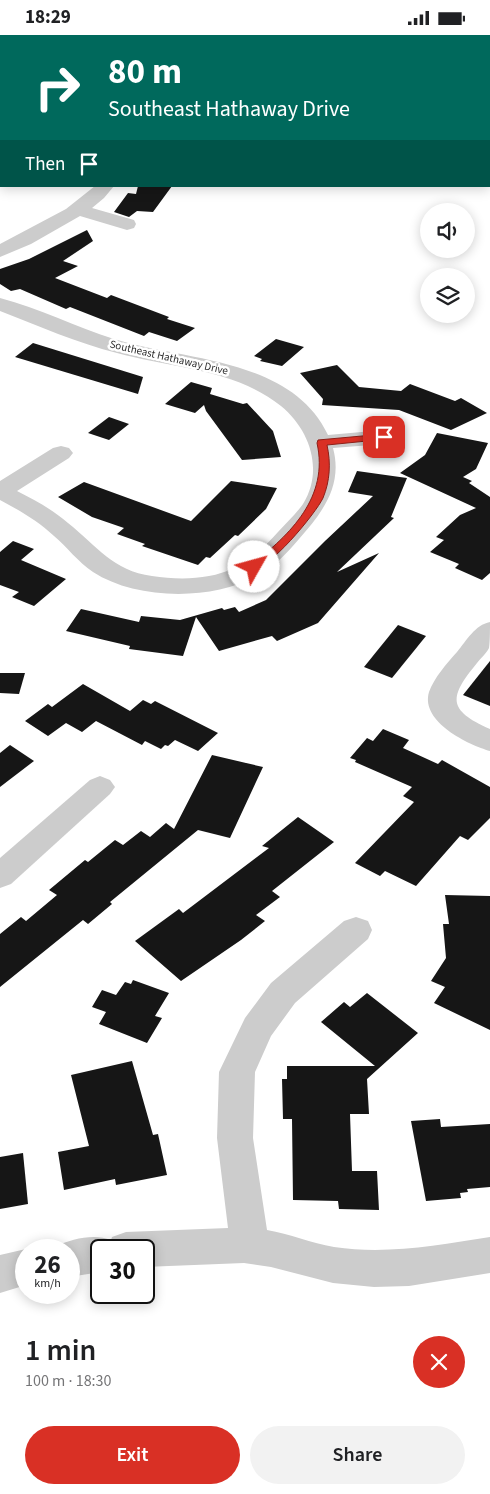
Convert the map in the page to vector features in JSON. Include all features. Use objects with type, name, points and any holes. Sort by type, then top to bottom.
[{"type":"street","points":[[0,251],[27,240],[96,196],[104,187]]},
{"type":"street","points":[[77,209],[127,223]]},
{"type":"street","name":"Southeast Hathaway Drive","points":[[0,304],[122,348],[216,367],[250,378],[288,401],[306,417],[321,443],[325,457],[324,479],[314,505],[300,523],[268,556],[241,574],[216,582],[189,586],[158,585],[133,580],[110,571],[91,559],[75,540],[55,523],[29,506],[0,491]]},
{"type":"street","points":[[0,324],[23,313]]},
{"type":"street","points":[[321,443],[384,437]]},
{"type":"street","name":"Southeast Hathaway Drive","points":[[0,491],[61,453]]},
{"type":"street","points":[[490,630],[460,667],[443,694],[444,707],[452,719],[461,727],[490,741]]},
{"type":"street","points":[[0,876],[100,787]]},
{"type":"street","points":[[250,1246],[235,1138],[237,1072],[257,1028],[283,993],[356,930]]},
{"type":"street","points":[[155,1249],[250,1246],[270,1249],[333,1265],[374,1269],[409,1268],[490,1255]]},
{"type":"street","points":[[0,1274],[15,1270]]},
{"type":"building","points":[[138,187],[171,187],[153,212],[137,211],[129,217],[114,212],[128,193],[136,194]]},
{"type":"building","points":[[87,230],[93,241],[63,261],[78,266],[55,278],[107,298],[111,295],[169,317],[167,319],[195,328],[177,341],[149,332],[144,336],[70,307],[66,309],[20,289],[11,291],[0,284],[0,269],[29,259]]},
{"type":"building","points":[[276,339],[304,347],[282,366],[260,361],[262,359],[254,356]]},
{"type":"building","points":[[33,343],[143,377],[138,394],[15,357]]},
{"type":"building","points":[[337,365],[359,387],[401,391],[410,384],[455,401],[461,398],[487,413],[451,430],[399,410],[322,405],[323,399],[300,373]]},
{"type":"building","points":[[191,382],[212,388],[210,394],[243,404],[247,403],[273,431],[281,457],[242,460],[206,411],[204,405],[195,413],[165,404]]},
{"type":"building","points":[[109,417],[129,424],[109,440],[88,433]]},
{"type":"building","points":[[437,433],[488,443],[476,469],[463,477],[472,481],[469,483],[490,497],[490,573],[482,580],[455,568],[459,564],[430,552],[444,540],[436,537],[460,515],[476,508],[400,473],[425,455]]},
{"type":"building","points":[[357,471],[407,478],[391,517],[394,518],[337,572],[379,553],[318,623],[277,641],[272,636],[219,651],[196,617],[183,656],[129,649],[130,646],[66,631],[81,609],[139,622],[141,616],[180,620],[222,608],[224,610],[235,607],[239,612],[266,600],[373,496],[348,492]]},
{"type":"building","points":[[231,481],[277,488],[266,509],[238,536],[235,535],[210,558],[206,557],[198,565],[142,546],[145,544],[117,534],[124,528],[92,517],[58,497],[84,482],[191,521]]},
{"type":"building","points":[[13,541],[34,549],[21,560],[66,579],[34,606],[12,597],[19,592],[0,585],[0,552]]},
{"type":"building","points":[[398,625],[426,636],[392,678],[364,667]]},
{"type":"building","points":[[490,661],[490,706],[463,695]]},
{"type":"building","points":[[0,673],[25,673],[19,694],[0,693]]},
{"type":"building","points":[[83,684],[130,711],[143,700],[151,704],[155,701],[218,733],[198,751],[175,740],[161,749],[145,741],[142,745],[96,721],[82,732],[66,723],[48,736],[25,721],[48,704],[52,707]]},
{"type":"building","points":[[383,729],[409,740],[403,748],[438,764],[442,760],[490,787],[490,818],[468,840],[460,836],[416,886],[385,871],[380,876],[355,863],[414,802],[403,796],[412,787],[355,762],[356,760],[350,758],[367,738],[373,741]]},
{"type":"building","points":[[10,745],[34,761],[0,787],[0,753]]},
{"type":"building","points":[[212,755],[263,767],[230,838],[198,830],[110,902],[112,904],[88,924],[83,920],[0,987],[0,934],[21,917],[26,921],[57,895],[49,890],[85,860],[88,862],[115,840],[123,845],[141,831],[150,837],[166,823],[174,829]]},
{"type":"building","points":[[298,817],[334,842],[272,891],[280,897],[256,915],[265,921],[241,940],[181,981],[135,941],[179,909],[183,913],[269,848],[262,846]]},
{"type":"building","points":[[445,895],[490,896],[490,1030],[434,1003],[445,987],[431,981],[446,958],[443,924],[449,924]]},
{"type":"building","points":[[133,980],[169,993],[155,1016],[162,1018],[147,1043],[99,1024],[106,1012],[92,1007],[102,990],[116,995],[125,982],[131,984]]},
{"type":"building","points":[[367,993],[418,1033],[367,1079],[369,1114],[350,1114],[352,1171],[377,1171],[379,1210],[339,1209],[338,1201],[293,1200],[292,1119],[283,1119],[282,1079],[287,1079],[287,1066],[375,1066],[321,1022],[344,1002],[350,1007]]},
{"type":"building","points":[[132,1061],[153,1135],[158,1134],[167,1175],[116,1185],[115,1179],[64,1190],[58,1152],[89,1146],[71,1075]]},
{"type":"building","points":[[440,1119],[441,1127],[490,1124],[490,1187],[467,1189],[468,1192],[460,1193],[461,1198],[426,1201],[411,1121]]},
{"type":"building","points":[[23,1153],[28,1204],[0,1209],[0,1157]]},
{"type":"route","points":[[254,567],[275,551],[318,499],[324,479],[325,457],[321,443],[384,437]]}]
